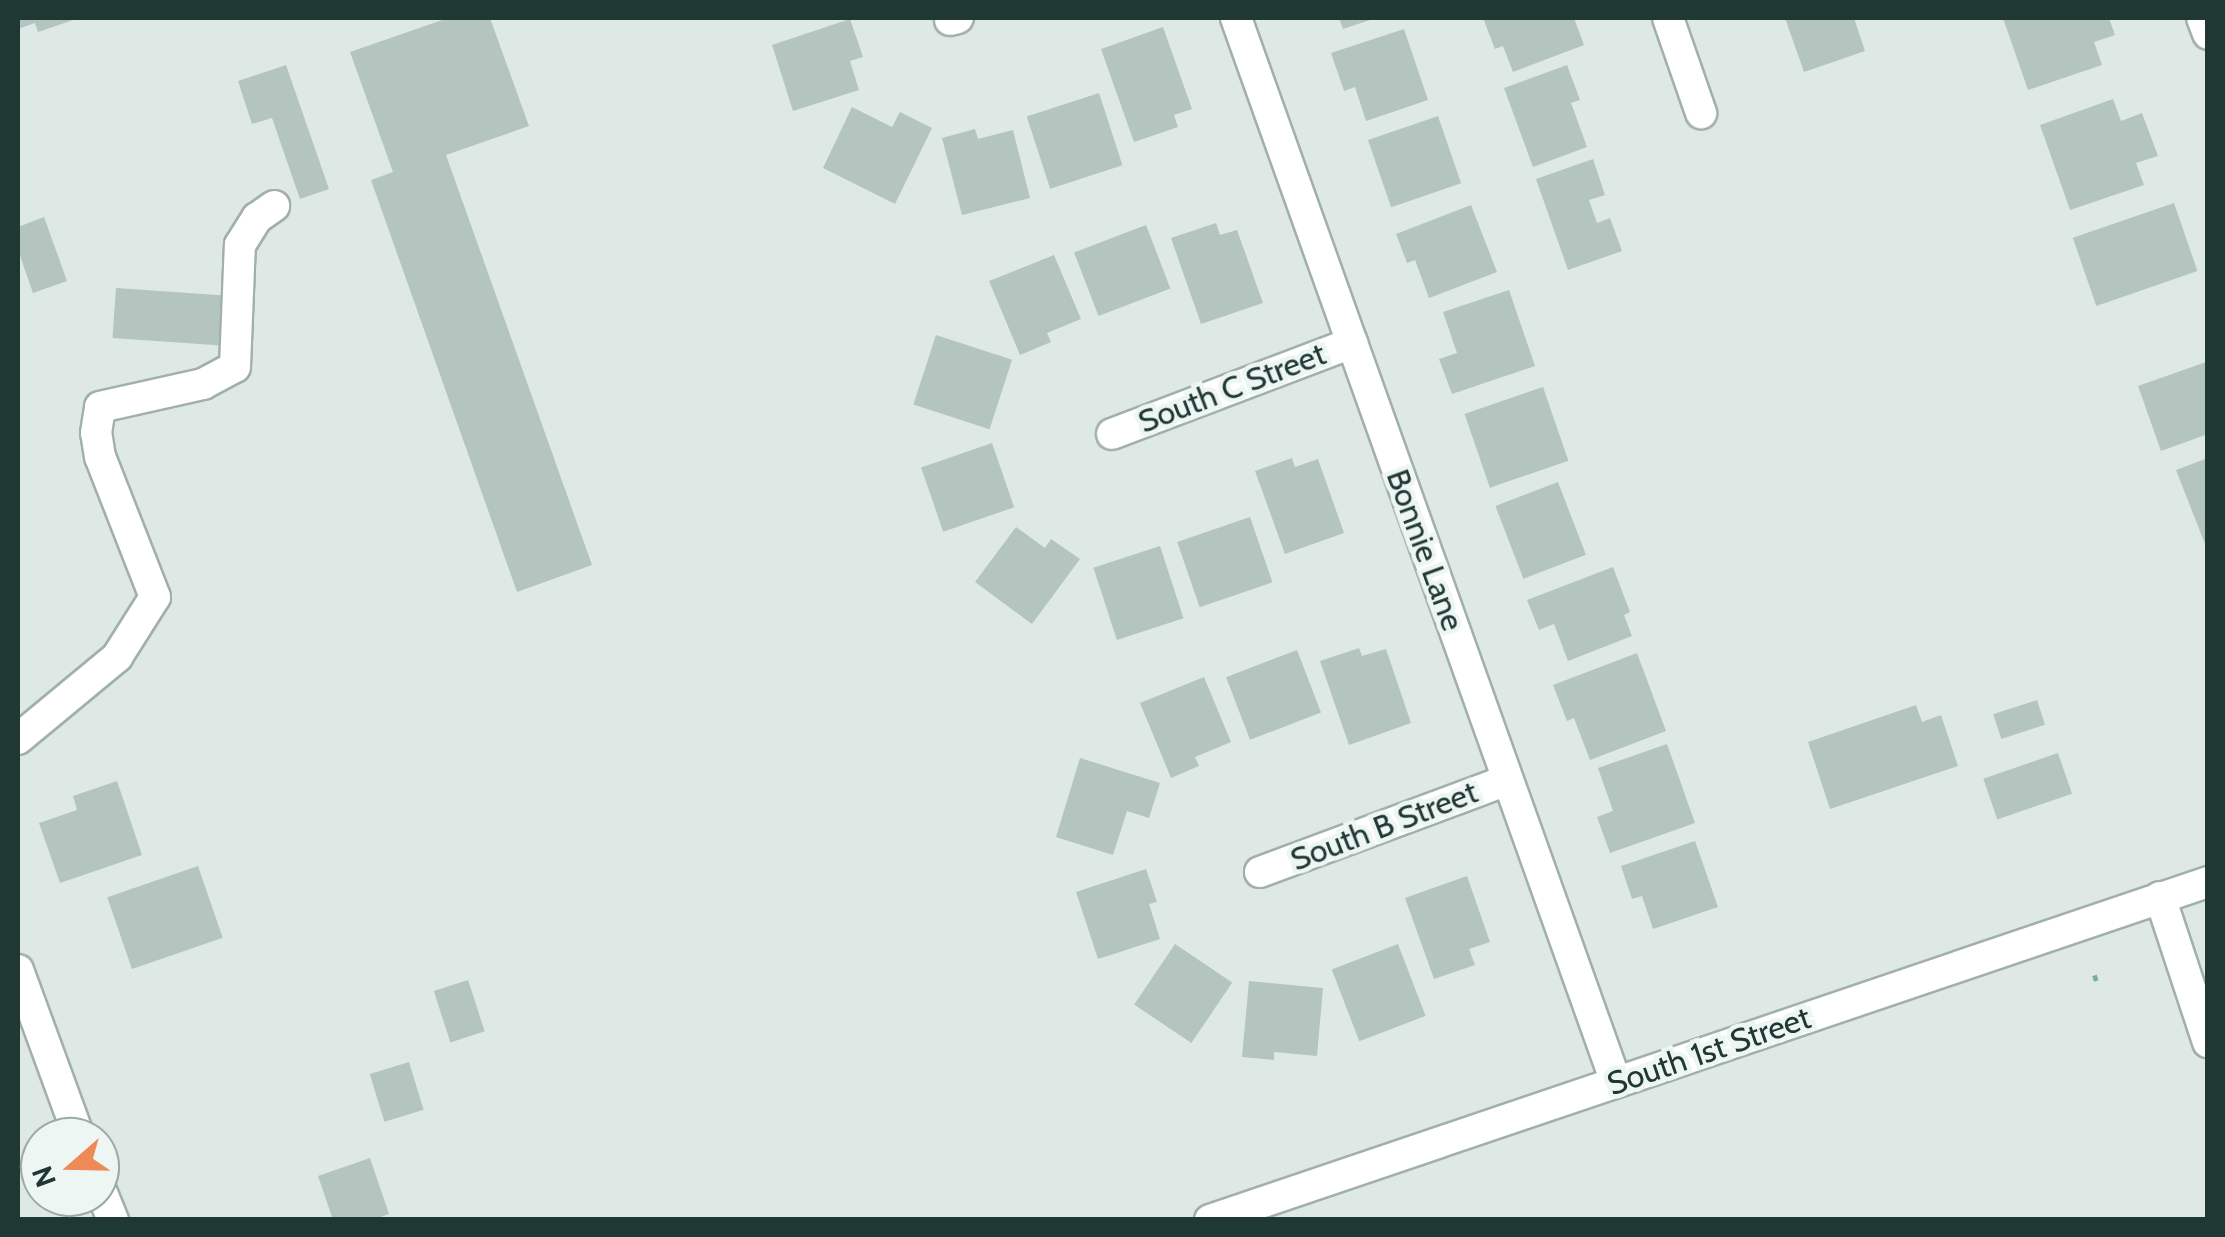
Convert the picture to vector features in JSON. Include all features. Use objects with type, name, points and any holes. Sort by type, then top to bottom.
[{"type":"street","name":"Bonnie Lane","points":[[1236,18],[1616,1082]]},
{"type":"street","points":[[1668,18],[1701,112]]},
{"type":"street","points":[[18,739],[116,657],[155,597],[100,457],[96,433],[100,407],[202,384],[235,368],[240,245],[257,218],[274,206]]},
{"type":"street","name":"South C Street","points":[[1112,434],[1352,343]]},
{"type":"street","name":"South B Street","points":[[1260,872],[1506,780]]},
{"type":"street","name":"South 1st Street","points":[[1210,1220],[2208,882]]},
{"type":"street","points":[[2160,898],[2208,1042]]},
{"type":"street","points":[[18,970],[73,1117]]},
{"type":"building","points":[[18,18],[79,18],[38,32],[35,23],[18,29]]},
{"type":"building","points":[[448,18],[490,18],[529,126],[446,155],[592,565],[517,592],[371,180],[393,172],[350,52]]},
{"type":"building","points":[[1339,18],[1376,18],[1343,29]]},
{"type":"building","points":[[1483,18],[1574,18],[1584,45],[1513,72],[1503,46],[1495,49]]},
{"type":"building","points":[[1785,18],[1854,18],[1865,51],[1804,72]]},
{"type":"building","points":[[2003,18],[2109,18],[2115,35],[2094,42],[2102,65],[2028,90]]},
{"type":"building","points":[[850,19],[863,57],[850,61],[859,90],[793,111],[772,45]]},
{"type":"building","points":[[1163,27],[1192,109],[1174,115],[1178,127],[1134,142],[1101,49]]},
{"type":"building","points":[[1404,29],[1428,100],[1366,121],[1355,87],[1344,91],[1331,53]]},
{"type":"building","points":[[286,65],[329,189],[300,199],[272,118],[252,124],[238,81]]},
{"type":"building","points":[[1567,65],[1580,100],[1571,103],[1587,147],[1533,167],[1504,88]]},
{"type":"building","points":[[1099,93],[1122,165],[1050,189],[1027,116]]},
{"type":"building","points":[[2113,99],[2121,121],[2142,113],[2158,156],[2136,163],[2144,185],[2070,210],[2040,125]]},
{"type":"building","points":[[852,107],[892,127],[900,112],[932,128],[895,204],[823,168]]},
{"type":"building","points":[[1438,116],[1461,183],[1391,207],[1368,140]]},
{"type":"building","points":[[975,129],[978,139],[1013,130],[1030,198],[962,215],[942,138]]},
{"type":"building","points":[[1593,159],[1605,195],[1589,200],[1597,223],[1610,218],[1622,251],[1568,270],[1536,179]]},
{"type":"building","points":[[2174,203],[2197,271],[2096,306],[2073,238]]},
{"type":"building","points":[[1471,205],[1497,272],[1429,298],[1415,260],[1407,263],[1396,234]]},
{"type":"building","points":[[44,217],[67,281],[33,293],[18,250],[18,227]]},
{"type":"building","points":[[1216,223],[1220,235],[1237,230],[1263,303],[1201,324],[1171,238]]},
{"type":"building","points":[[1146,225],[1170,288],[1098,316],[1074,253]]},
{"type":"building","points":[[1054,255],[1081,319],[1047,333],[1051,342],[1020,355],[989,281]]},
{"type":"building","points":[[116,288],[225,296],[221,345],[113,338]]},
{"type":"building","points":[[1509,290],[1535,366],[1452,394],[1439,359],[1457,353],[1443,312]]},
{"type":"building","points":[[936,335],[1012,360],[990,429],[913,404]]},
{"type":"building","points":[[2206,362],[2208,434],[2161,451],[2138,386]]},
{"type":"building","points":[[1543,387],[1568,461],[1490,488],[1465,414]]},
{"type":"building","points":[[992,443],[1014,507],[943,532],[921,467]]},
{"type":"building","points":[[1292,458],[1295,467],[1318,459],[1344,533],[1285,554],[1255,471]]},
{"type":"building","points":[[2208,458],[2208,549],[2207,549],[2176,470]]},
{"type":"building","points":[[1558,482],[1586,555],[1523,579],[1495,506]]},
{"type":"building","points":[[1250,517],[1272,582],[1200,607],[1177,542]]},
{"type":"building","points":[[1016,527],[1045,548],[1051,539],[1080,559],[1032,624],[975,582]]},
{"type":"building","points":[[1160,546],[1183,618],[1117,640],[1093,568]]},
{"type":"building","points":[[1613,567],[1630,612],[1624,615],[1632,636],[1568,661],[1554,624],[1539,630],[1527,600]]},
{"type":"building","points":[[1359,648],[1362,656],[1386,649],[1411,723],[1349,745],[1320,661]]},
{"type":"building","points":[[1297,650],[1321,713],[1250,740],[1226,677]]},
{"type":"building","points":[[1637,653],[1666,731],[1590,760],[1574,718],[1567,721],[1553,685]]},
{"type":"building","points":[[1204,677],[1231,742],[1195,757],[1199,766],[1171,778],[1140,703]]},
{"type":"building","points":[[2037,700],[2045,725],[2001,739],[1993,714]]},
{"type":"building","points":[[1916,705],[1922,722],[1941,715],[1958,766],[1830,809],[1808,742]]},
{"type":"building","points":[[1667,744],[1695,823],[1610,853],[1597,817],[1613,811],[1598,768]]},
{"type":"building","points":[[2058,753],[2072,794],[1997,819],[1983,779]]},
{"type":"building","points":[[1080,758],[1160,783],[1149,818],[1127,811],[1113,855],[1056,837]]},
{"type":"building","points":[[117,781],[142,855],[60,883],[39,823],[77,810],[73,796]]},
{"type":"building","points":[[1695,841],[1718,907],[1653,929],[1642,896],[1632,899],[1621,866]]},
{"type":"building","points":[[198,866],[223,938],[132,969],[107,897]]},
{"type":"building","points":[[1146,869],[1157,902],[1149,904],[1160,939],[1098,959],[1076,892]]},
{"type":"building","points":[[1467,876],[1490,942],[1469,949],[1475,965],[1434,979],[1405,898]]},
{"type":"building","points":[[1175,944],[1232,983],[1191,1043],[1134,1005]]},
{"type":"building","points":[[1398,944],[1426,1016],[1359,1041],[1332,969]]},
{"type":"building","points":[[468,980],[485,1031],[450,1042],[434,991]]},
{"type":"building","points":[[1249,981],[1323,988],[1317,1056],[1274,1052],[1274,1060],[1242,1057]]},
{"type":"building","points":[[409,1062],[424,1110],[384,1122],[370,1074]]},
{"type":"building","points":[[370,1158],[389,1214],[372,1220],[333,1220],[318,1176]]}]
